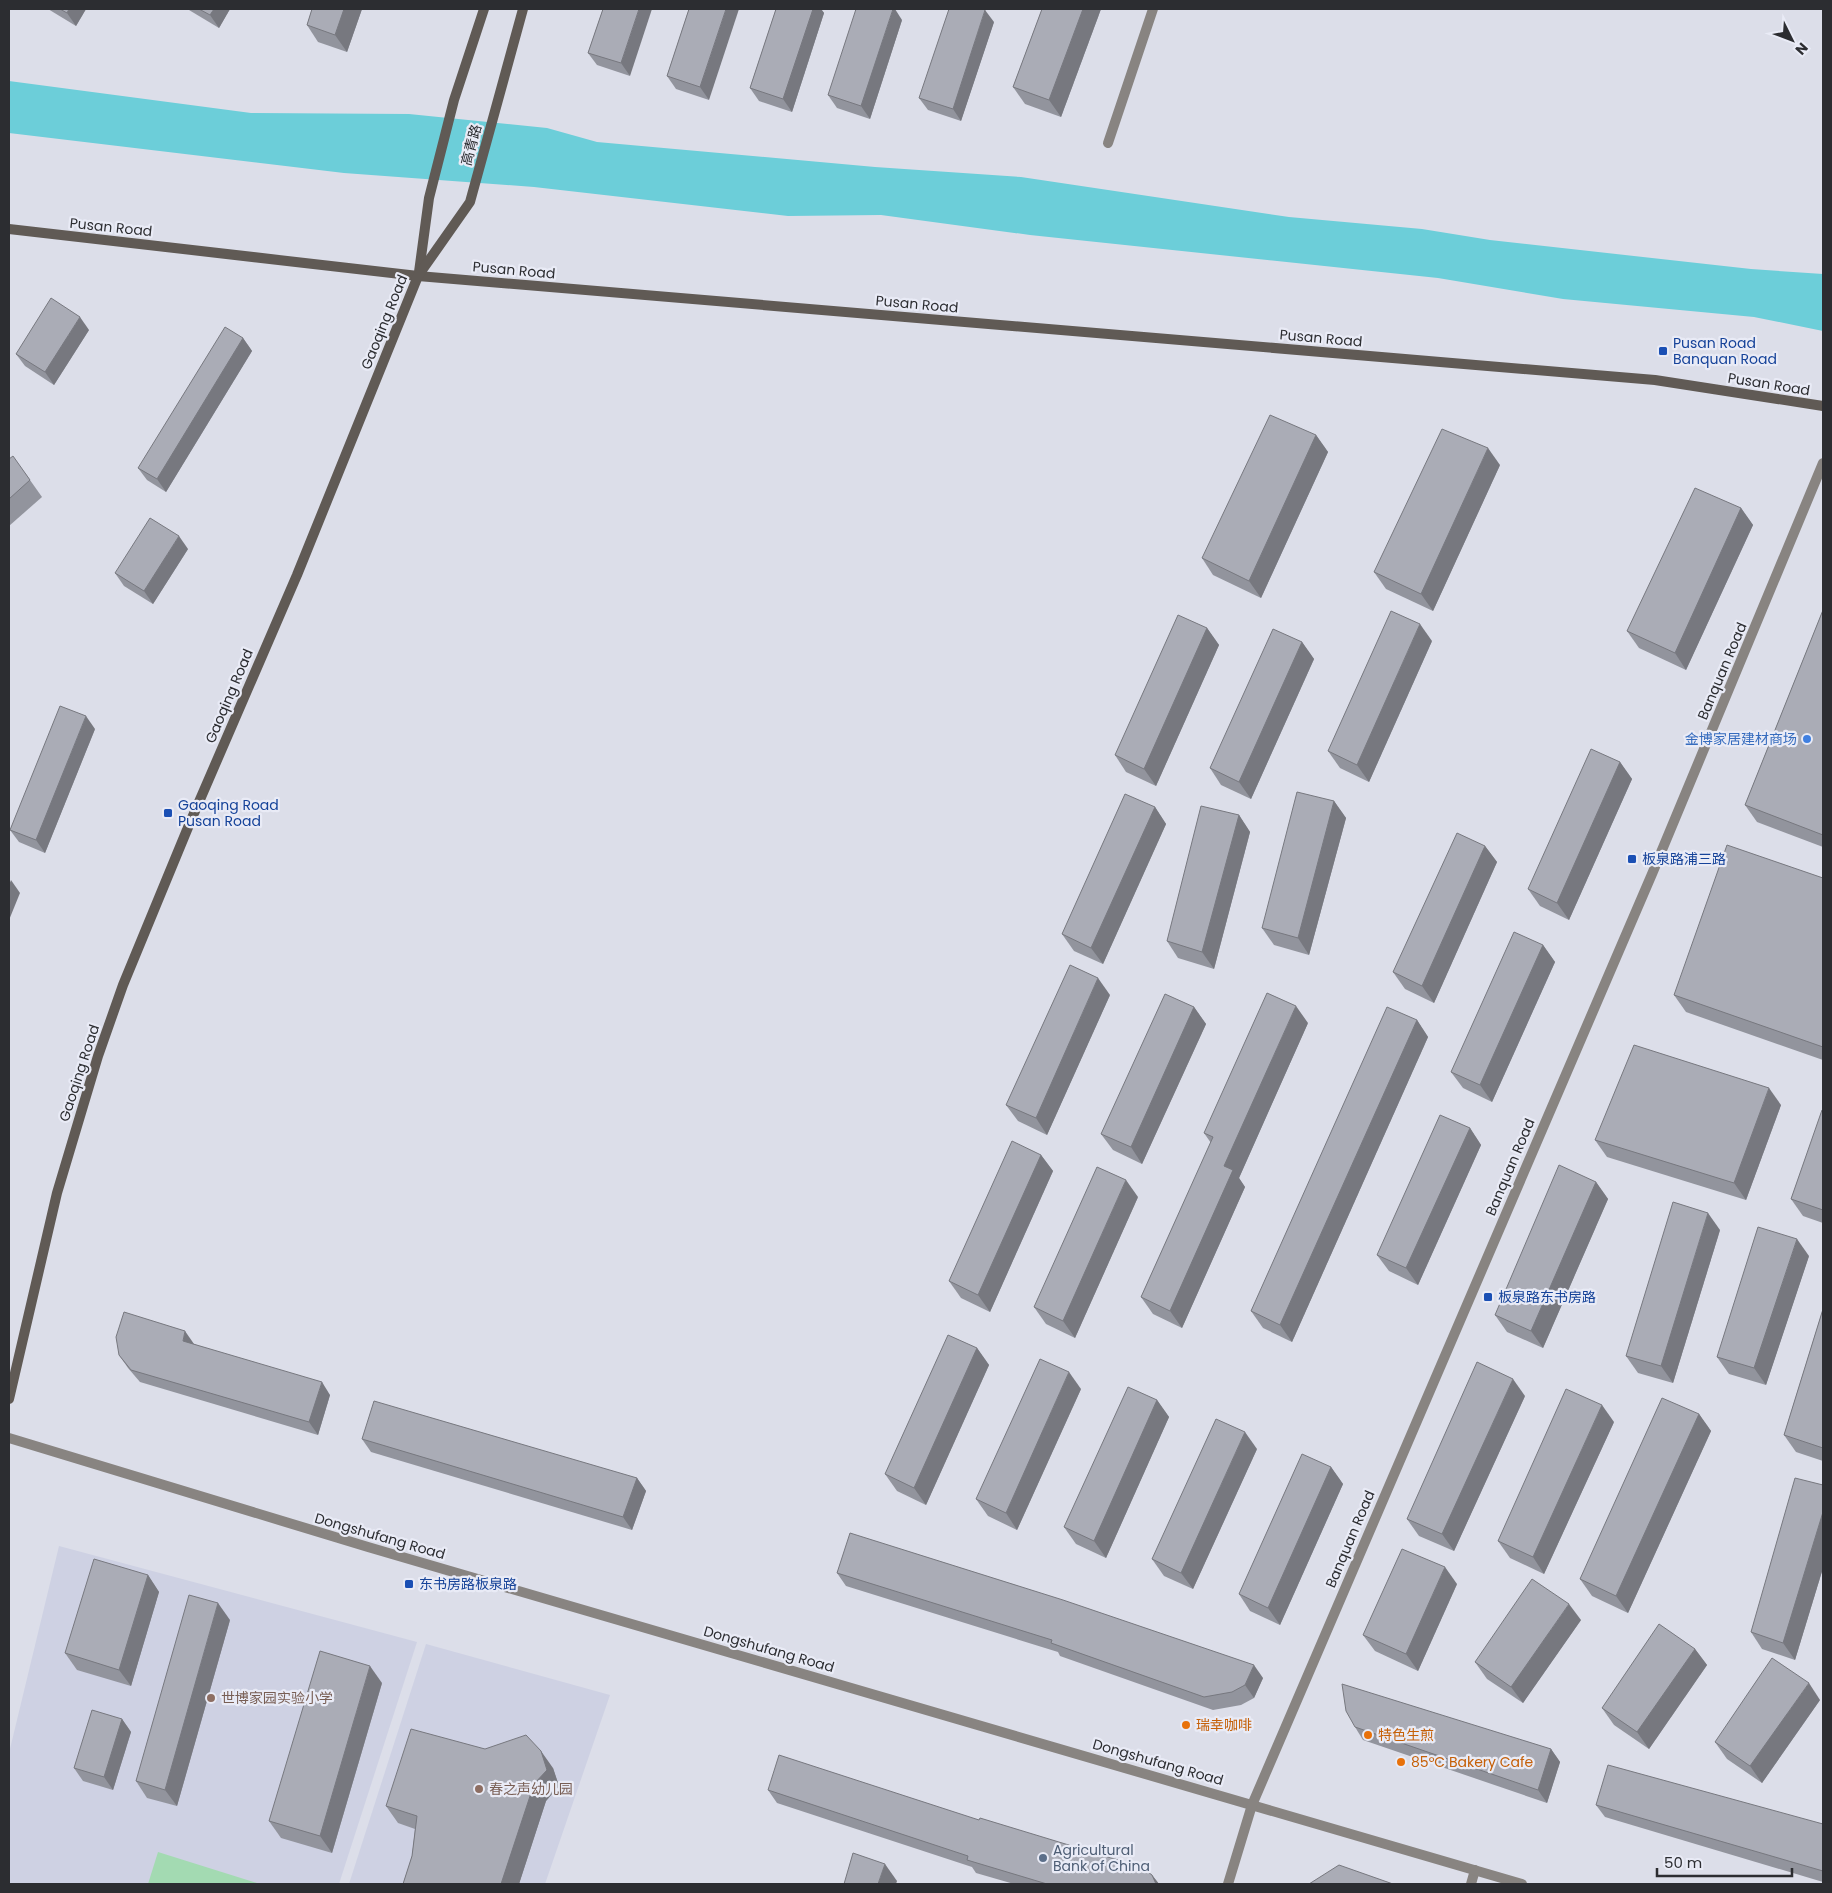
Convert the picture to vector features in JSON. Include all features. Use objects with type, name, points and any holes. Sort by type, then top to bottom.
[{"type":"main road","name":"Gaoqing Road","points":[[9,1399],[57,1193],[98,1056],[124,985],[189,825],[297,575],[418,276],[429,198],[454,100],[484,9]]},
{"type":"main road","name":"高青路","points":[[418,276],[470,202],[523,9]]},
{"type":"main road","name":"Pusan Road","points":[[9,230],[418,276],[1655,380],[1823,406]]},
{"type":"street","points":[[1108,142],[1153,9]]},
{"type":"street","name":"Banquan Road","points":[[1228,1884],[1252,1805],[1471,1291],[1648,883],[1823,463]]},
{"type":"street","name":"Dongshufang Road","points":[[9,1438],[368,1547],[1522,1884]]},
{"type":"street","points":[[1471,1884],[1475,1870]]},
{"type":"shaded area","name":"世博家园实验小学","points":[[59,1546],[417,1642],[339,1884],[9,1884],[9,1753]]},
{"type":"shaded area","name":"春之声幼儿园","points":[[426,1644],[610,1695],[545,1884],[349,1884]]},
{"type":"green space","points":[[158,1852],[260,1884],[148,1884]]},
{"type":"water","points":[[9,81],[251,113],[409,114],[547,128],[597,142],[875,167],[1021,177],[1289,217],[1422,229],[1490,240],[1751,269],[1823,274],[1823,331],[1754,317],[1563,299],[1438,278],[1030,235],[881,215],[788,216],[534,187],[344,173],[9,133]]},
{"type":"building","points":[[60,9],[69,9],[67,13]]},
{"type":"building","points":[[199,9],[214,9],[210,15]]},
{"type":"building","points":[[312,9],[344,9],[335,35],[307,25]]},
{"type":"building","points":[[603,9],[639,9],[621,63],[588,53]]},
{"type":"building","points":[[689,9],[726,9],[700,87],[667,76]]},
{"type":"building","points":[[776,9],[813,9],[783,99],[750,88]]},
{"type":"building","points":[[856,9],[893,9],[861,106],[828,95]]},
{"type":"building","points":[[949,9],[985,10],[953,109],[919,98]]},
{"type":"building","points":[[1042,9],[1083,9],[1049,100],[1013,87]]},
{"type":"building","points":[[51,298],[80,317],[45,372],[16,354]]},
{"type":"building","points":[[225,327],[243,338],[157,479],[138,468]]},
{"type":"building","points":[[1270,415],[1316,435],[1249,581],[1202,558]]},
{"type":"building","points":[[1442,429],[1488,448],[1421,594],[1374,572]]},
{"type":"building","points":[[13,456],[30,480],[9,499],[9,459]]},
{"type":"building","points":[[1695,488],[1741,508],[1675,653],[1627,631]]},
{"type":"building","points":[[150,518],[179,536],[144,591],[115,573]]},
{"type":"building","name":"金博家居建材商场","points":[[1823,610],[1823,835],[1745,805]]},
{"type":"building","points":[[1391,611],[1420,624],[1357,765],[1328,751]]},
{"type":"building","points":[[1178,615],[1207,628],[1144,769],[1115,755]]},
{"type":"building","points":[[1273,629],[1302,642],[1239,782],[1210,768]]},
{"type":"building","points":[[60,706],[86,716],[36,840],[10,830]]},
{"type":"building","points":[[1591,749],[1620,762],[1557,903],[1528,889]]},
{"type":"building","points":[[1297,792],[1334,801],[1298,938],[1262,928]]},
{"type":"building","points":[[1125,794],[1155,807],[1091,948],[1062,934]]},
{"type":"building","points":[[1201,806],[1239,815],[1202,952],[1167,941]]},
{"type":"building","points":[[1457,833],[1485,846],[1422,986],[1393,972]]},
{"type":"building","points":[[1727,845],[1823,878],[1823,1047],[1674,995]]},
{"type":"building","points":[[1514,932],[1543,945],[1480,1085],[1451,1072]]},
{"type":"building","points":[[1070,965],[1098,978],[1036,1118],[1006,1105]]},
{"type":"building","points":[[1267,993],[1296,1006],[1224,1166],[1233,1170],[1170,1311],[1141,1297],[1213,1137],[1204,1133]]},
{"type":"building","points":[[1165,994],[1194,1007],[1131,1147],[1101,1134]]},
{"type":"building","points":[[1387,1007],[1417,1020],[1280,1325],[1251,1311]]},
{"type":"building","points":[[1634,1045],[1769,1088],[1734,1183],[1595,1140]]},
{"type":"building","points":[[1823,1111],[1823,1210],[1791,1199]]},
{"type":"building","points":[[1440,1115],[1470,1128],[1406,1268],[1377,1255]]},
{"type":"building","points":[[1012,1141],[1041,1155],[978,1295],[949,1281]]},
{"type":"building","points":[[1559,1165],[1596,1182],[1531,1331],[1495,1315]]},
{"type":"building","points":[[1097,1167],[1126,1180],[1063,1321],[1034,1307]]},
{"type":"building","points":[[1673,1202],[1708,1213],[1661,1366],[1626,1356]]},
{"type":"building","points":[[1758,1227],[1797,1239],[1754,1368],[1717,1357]]},
{"type":"building","points":[[1823,1309],[1823,1448],[1784,1435]]},
{"type":"building","points":[[124,1312],[185,1331],[183,1341],[322,1382],[309,1422],[131,1370],[119,1355],[116,1337]]},
{"type":"building","points":[[948,1335],[977,1348],[914,1488],[885,1474]]},
{"type":"building","points":[[1040,1359],[1069,1372],[1006,1513],[976,1499]]},
{"type":"building","points":[[1477,1362],[1513,1379],[1442,1534],[1407,1519]]},
{"type":"building","points":[[1128,1387],[1157,1400],[1094,1541],[1064,1527]]},
{"type":"building","points":[[1566,1389],[1602,1405],[1533,1557],[1498,1541]]},
{"type":"building","points":[[1662,1398],[1699,1414],[1616,1596],[1580,1579]]},
{"type":"building","points":[[374,1401],[637,1478],[623,1517],[362,1439]]},
{"type":"building","points":[[1216,1419],[1245,1432],[1181,1573],[1152,1559]]},
{"type":"building","points":[[1302,1454],[1331,1467],[1268,1608],[1239,1594]]},
{"type":"building","points":[[1795,1478],[1823,1485],[1823,1512],[1783,1643],[1751,1632]]},
{"type":"building","points":[[850,1533],[1063,1600],[1254,1665],[1245,1685],[1232,1692],[1204,1697],[1051,1643],[1052,1640],[837,1573]]},
{"type":"building","points":[[1402,1549],[1445,1567],[1406,1654],[1363,1635]]},
{"type":"building","points":[[94,1559],[148,1575],[119,1670],[65,1653]]},
{"type":"building","points":[[1532,1579],[1569,1604],[1511,1687],[1475,1662]]},
{"type":"building","points":[[189,1595],[218,1603],[165,1790],[136,1781]]},
{"type":"building","points":[[1659,1624],[1695,1649],[1637,1732],[1602,1708]]},
{"type":"building","points":[[320,1651],[370,1666],[320,1836],[269,1821]]},
{"type":"building","points":[[1772,1658],[1809,1683],[1750,1766],[1715,1742]]},
{"type":"building","points":[[1342,1684],[1551,1749],[1538,1790],[1355,1727],[1346,1711]]},
{"type":"building","points":[[92,1710],[122,1719],[104,1777],[74,1768]]},
{"type":"building","points":[[411,1729],[485,1749],[526,1735],[541,1751],[547,1770],[534,1784],[501,1884],[403,1884],[412,1856],[417,1816],[386,1806]]},
{"type":"building","points":[[779,1755],[979,1820],[980,1818],[1141,1867],[1152,1875],[1156,1884],[1047,1884],[967,1860],[968,1856],[768,1790]]},
{"type":"building","points":[[1608,1765],[1823,1824],[1823,1871],[1596,1805]]},
{"type":"building","points":[[853,1853],[885,1864],[878,1884],[844,1884]]},
{"type":"building","points":[[1339,1865],[1393,1884],[1309,1884]]},
{"type":"place","name":"Pusan Road Banquan Road","points":[[1663,351]]},
{"type":"place","name":"金博家居建材商场","points":[[1807,739]]},
{"type":"place","name":"Gaoqing Road Pusan Road","points":[[168,813]]},
{"type":"place","name":"板泉路浦三路","points":[[1632,859]]},
{"type":"place","name":"板泉路东书房路","points":[[1488,1297]]},
{"type":"place","name":"东书房路板泉路","points":[[409,1584]]},
{"type":"place","name":"世博家园实验小学","points":[[211,1698]]},
{"type":"place","name":"瑞幸咖啡","points":[[1186,1725]]},
{"type":"place","name":"特色生煎","points":[[1368,1735]]},
{"type":"place","name":"85°C Bakery Cafe","points":[[1401,1762]]},
{"type":"place","name":"春之声幼儿园","points":[[479,1789]]},
{"type":"place","name":"Agricultural Bank of China","points":[[1043,1858]]}]
